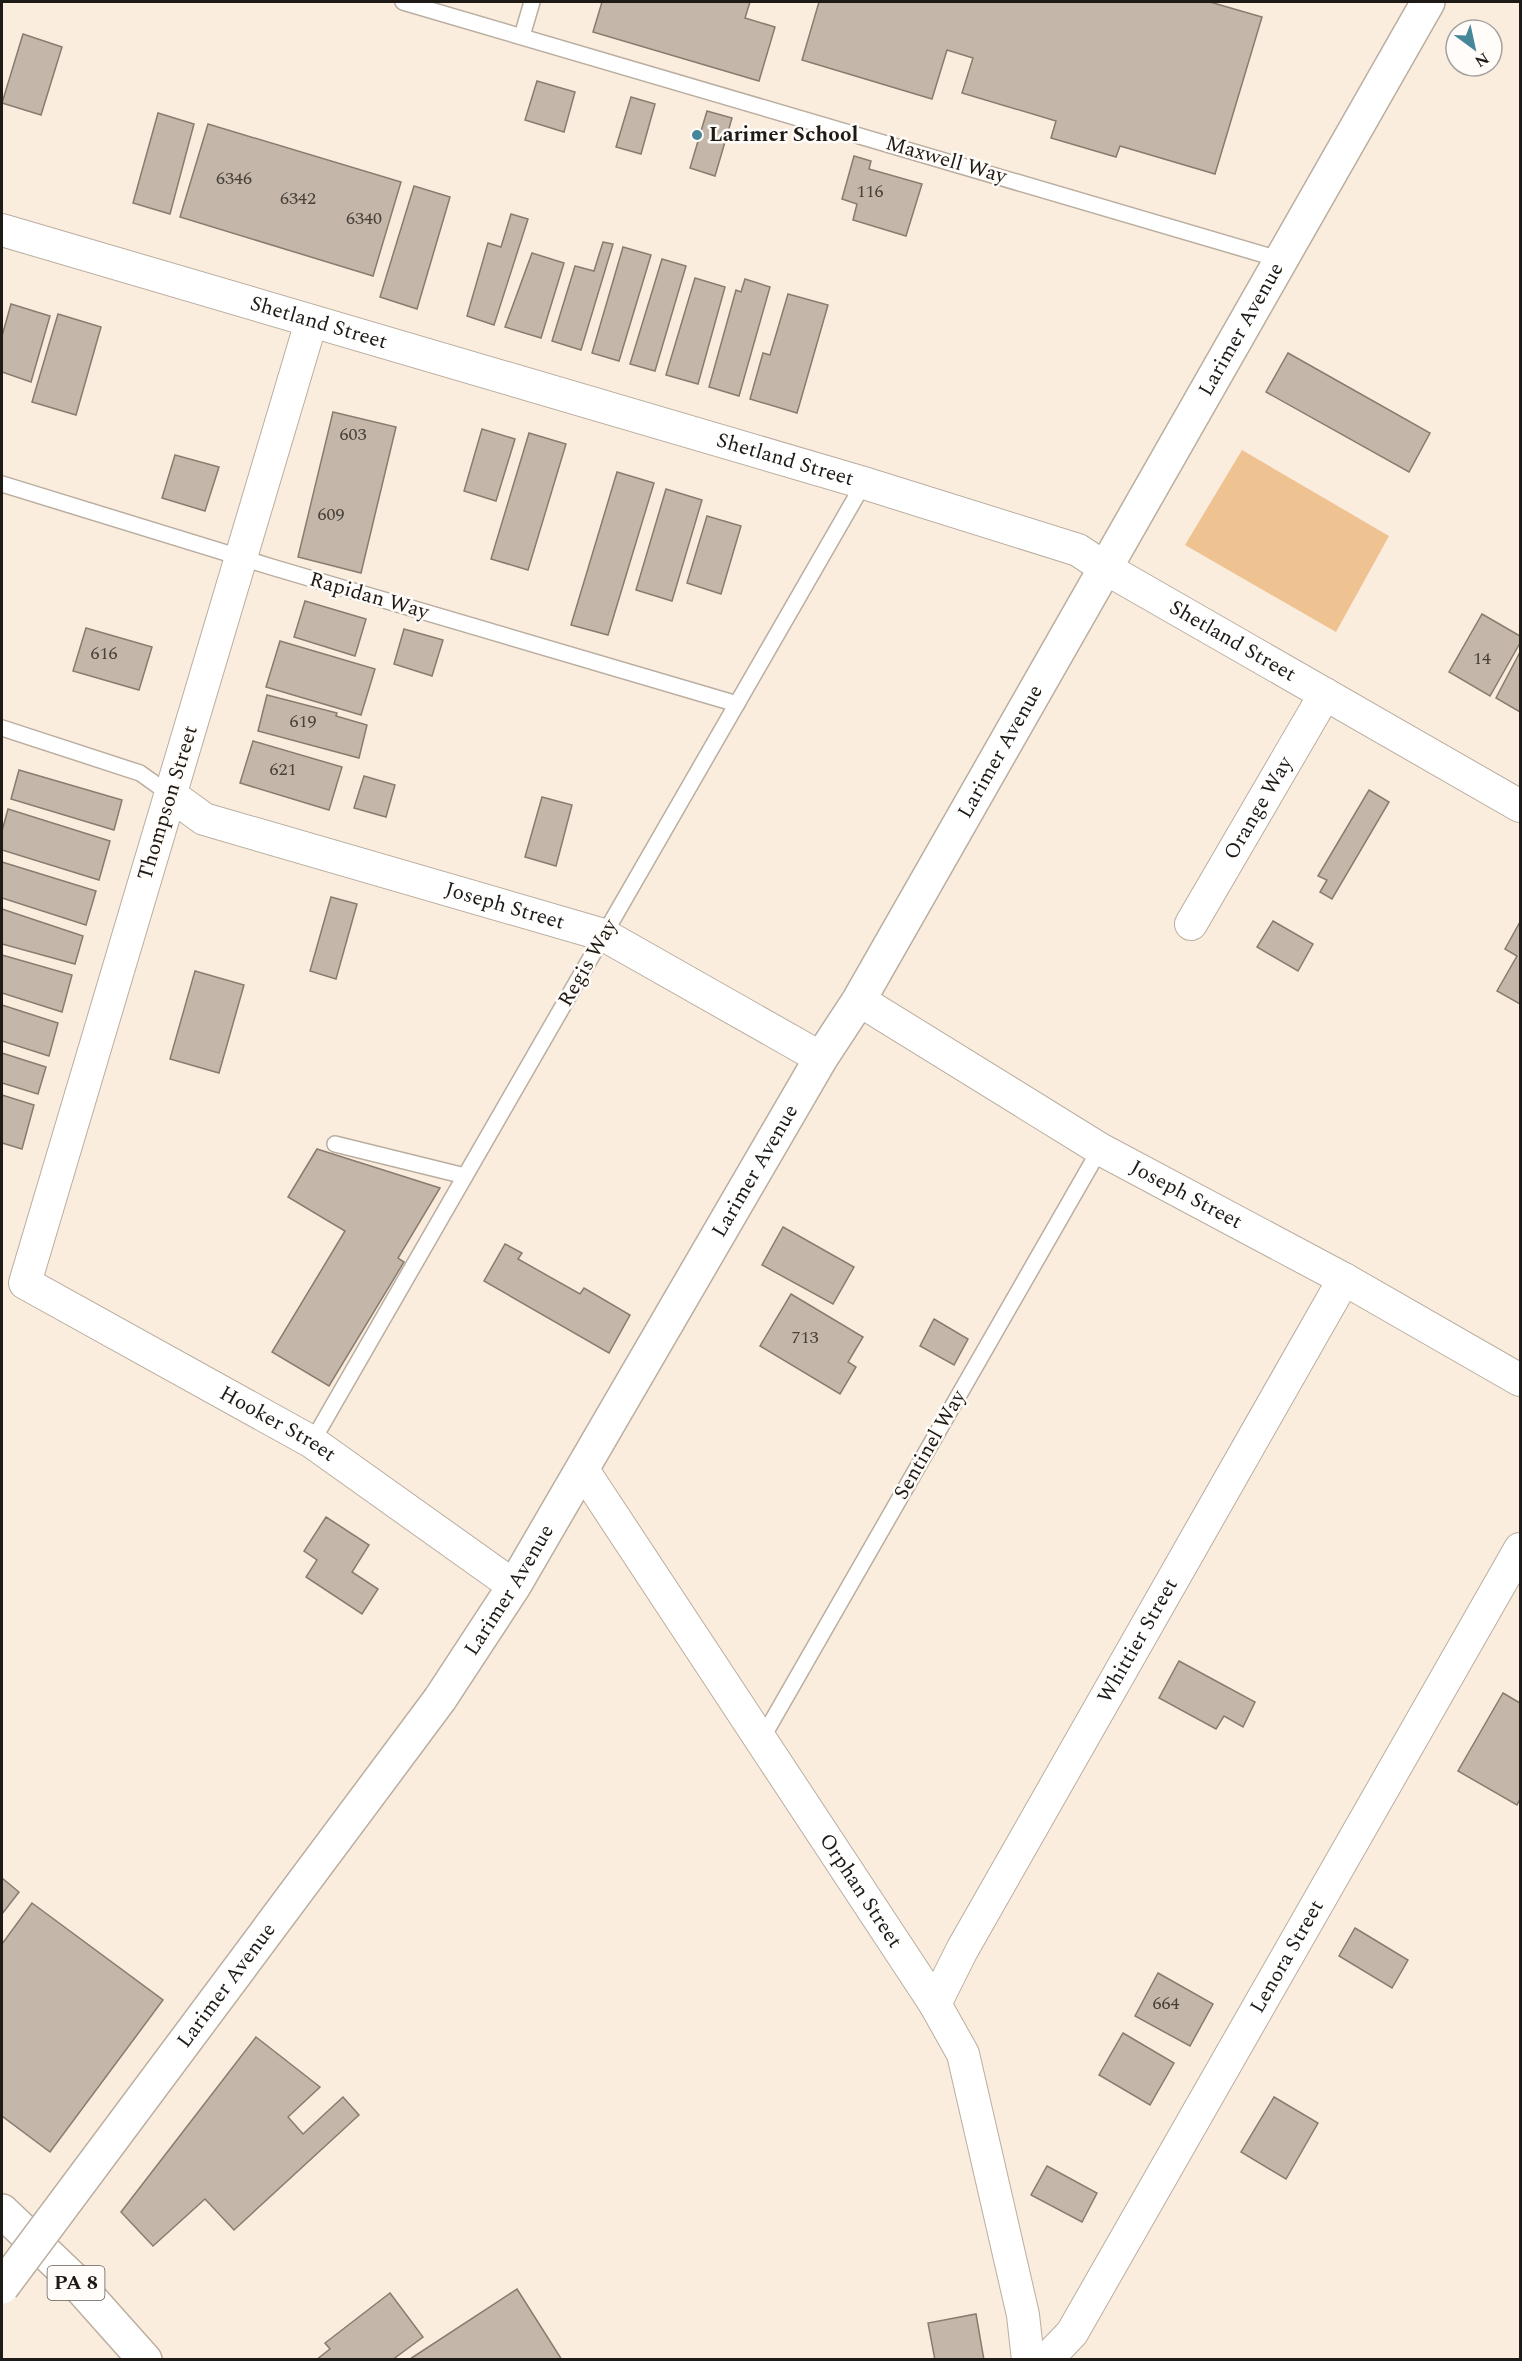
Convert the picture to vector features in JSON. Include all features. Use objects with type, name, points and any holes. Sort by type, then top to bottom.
[{"type":"main road","name":"Larimer Avenue","points":[[2,2287],[440,1699],[514,1586],[821,1058],[859,1000],[1428,2]]},
{"type":"main road","name":"PA 8","points":[[2,2211],[72,2278],[145,2360]]},
{"type":"street","name":"Shetland Street","points":[[2,230],[864,483],[1078,550],[1105,568],[1521,806]]},
{"type":"street","name":"Thompson Street","points":[[25,1283],[311,322]]},
{"type":"street","name":"Orange Way","points":[[1191,924],[1325,694]]},
{"type":"street","name":"Joseph Street","points":[[171,795],[204,819],[604,935],[821,1058]]},
{"type":"street","name":"Joseph Street","points":[[859,1000],[1101,1149],[1344,1279],[1521,1380]]},
{"type":"street","name":"Whittier Street","points":[[935,2004],[962,1950],[1344,1279]]},
{"type":"street","name":"Hooker Street","points":[[25,1283],[312,1442],[514,1586]]},
{"type":"street","name":"Orphan Street","points":[[583,1470],[760,1742],[935,2004],[963,2054],[1023,2315],[1028,2360]]},
{"type":"street","name":"Lenora Street","points":[[1046,2360],[1072,2333],[1521,1549]]},
{"type":"lane","name":"Maxwell Way","points":[[403,2],[1282,260]]},
{"type":"lane","points":[[522,36],[532,2]]},
{"type":"lane","name":"Regis Way","points":[[312,1442],[864,483]]},
{"type":"lane","name":"Rapidan Way","points":[[2,484],[241,558],[737,704]]},
{"type":"lane","points":[[2,728],[140,773],[171,795]]},
{"type":"lane","points":[[334,1144],[465,1176]]},
{"type":"lane","name":"Sentinel Way","points":[[760,1742],[1101,1149]]},
{"type":"shaded area","points":[[1242,450],[1389,536],[1336,632],[1185,545]]},
{"type":"building","points":[[602,2],[750,2],[745,18],[775,27],[759,81],[593,32]]},
{"type":"building","points":[[819,2],[1210,2],[1262,17],[1215,174],[1120,146],[1116,157],[1051,138],[1056,121],[962,93],[973,58],[947,50],[932,99],[802,60]]},
{"type":"building","points":[[23,34],[62,47],[41,115],[2,103]]},
{"type":"building","points":[[537,81],[575,92],[564,132],[525,120]]},
{"type":"building","points":[[631,97],[655,104],[641,154],[616,147]]},
{"type":"building","points":[[707,111],[732,118],[715,176],[690,168]]},
{"type":"building","points":[[158,113],[194,124],[170,214],[133,203]]},
{"type":"building","points":[[208,124],[401,182],[373,276],[180,217]]},
{"type":"building","points":[[854,156],[871,161],[869,169],[922,184],[906,236],[853,220],[857,204],[842,199]]},
{"type":"building","points":[[414,186],[450,197],[417,309],[380,297]]},
{"type":"building","points":[[511,214],[528,219],[494,325],[467,316],[488,243],[501,247]]},
{"type":"building","points":[[603,242],[613,244],[581,350],[552,341],[575,266],[594,271]]},
{"type":"building","points":[[623,247],[651,255],[619,361],[592,353]]},
{"type":"building","points":[[532,253],[564,263],[541,338],[505,327]]},
{"type":"building","points":[[662,259],[686,266],[655,371],[630,364]]},
{"type":"building","points":[[695,278],[725,287],[698,384],[666,375]]},
{"type":"building","points":[[745,279],[770,287],[739,396],[709,387],[736,290],[741,292]]},
{"type":"building","points":[[788,294],[828,305],[797,413],[750,399],[763,353],[770,355]]},
{"type":"building","points":[[11,304],[50,316],[31,382],[2,372],[2,336]]},
{"type":"building","points":[[58,314],[101,327],[76,415],[32,402]]},
{"type":"building","points":[[1288,353],[1430,433],[1409,472],[1266,392]]},
{"type":"building","points":[[333,412],[396,427],[361,573],[298,557]]},
{"type":"building","points":[[482,429],[515,439],[496,501],[464,491]]},
{"type":"building","points":[[529,433],[566,444],[528,570],[491,559]]},
{"type":"building","points":[[175,455],[219,467],[205,511],[162,498]]},
{"type":"building","points":[[617,472],[654,483],[608,635],[571,625]]},
{"type":"building","points":[[666,489],[702,500],[672,601],[636,590]]},
{"type":"building","points":[[707,516],[741,526],[721,594],[687,583]]},
{"type":"building","points":[[305,601],[366,619],[355,656],[294,637]]},
{"type":"building","points":[[1482,614],[1520,636],[1520,643],[1490,696],[1449,672]]},
{"type":"building","points":[[86,628],[152,647],[139,690],[73,671]]},
{"type":"building","points":[[404,629],[443,640],[432,676],[394,664]]},
{"type":"building","points":[[280,641],[375,669],[361,715],[266,687]]},
{"type":"building","points":[[1520,652],[1520,712],[1496,698]]},
{"type":"building","points":[[267,695],[337,713],[336,716],[367,725],[359,758],[258,731]]},
{"type":"building","points":[[253,741],[342,767],[329,810],[240,783]]},
{"type":"building","points":[[19,770],[122,800],[114,830],[11,799]]},
{"type":"building","points":[[364,776],[395,785],[386,817],[354,808]]},
{"type":"building","points":[[1369,790],[1389,802],[1332,899],[1320,892],[1327,880],[1318,876]]},
{"type":"building","points":[[542,797],[572,805],[556,866],[525,857]]},
{"type":"building","points":[[8,809],[110,841],[99,880],[2,850],[2,831]]},
{"type":"building","points":[[2,862],[96,891],[86,925],[2,898]]},
{"type":"building","points":[[331,897],[357,904],[336,979],[310,971]]},
{"type":"building","points":[[2,909],[83,936],[75,964],[2,944]]},
{"type":"building","points":[[1273,921],[1313,944],[1298,971],[1257,947]]},
{"type":"building","points":[[1520,922],[1520,1004],[1497,991],[1517,956],[1505,949]]},
{"type":"building","points":[[2,955],[72,975],[62,1012],[2,993]]},
{"type":"building","points":[[195,971],[244,985],[219,1073],[170,1059]]},
{"type":"building","points":[[2,1005],[58,1023],[49,1056],[2,1041]]},
{"type":"building","points":[[2,1053],[46,1067],[38,1094],[2,1083]]},
{"type":"building","points":[[2,1095],[34,1105],[22,1149],[2,1143]]},
{"type":"building","points":[[317,1149],[440,1188],[398,1258],[404,1262],[329,1386],[272,1352],[345,1231],[288,1197]]},
{"type":"building","points":[[783,1227],[854,1267],[833,1304],[762,1265]]},
{"type":"building","points":[[505,1244],[522,1253],[518,1259],[580,1294],[584,1288],[630,1315],[609,1353],[484,1281]]},
{"type":"building","points":[[791,1294],[863,1337],[848,1362],[856,1367],[840,1394],[760,1346]]},
{"type":"building","points":[[934,1319],[968,1339],[954,1365],[920,1346]]},
{"type":"building","points":[[326,1517],[369,1545],[352,1572],[378,1589],[362,1614],[306,1577],[317,1560],[304,1551]]},
{"type":"building","points":[[1179,1661],[1255,1702],[1243,1727],[1224,1716],[1216,1729],[1159,1698]]},
{"type":"building","points":[[1503,1693],[1520,1703],[1520,1799],[1517,1805],[1458,1771]]},
{"type":"building","points":[[2,1878],[19,1892],[2,1914]]},
{"type":"building","points":[[32,1903],[163,2000],[50,2152],[2,2116],[2,1944]]},
{"type":"building","points":[[1355,1928],[1408,1960],[1392,1988],[1339,1956]]},
{"type":"building","points":[[1158,1973],[1213,2004],[1190,2046],[1135,2016]]},
{"type":"building","points":[[1123,2033],[1174,2063],[1150,2105],[1099,2075]]},
{"type":"building","points":[[256,2037],[320,2087],[288,2117],[303,2134],[343,2097],[359,2115],[234,2230],[205,2199],[153,2246],[121,2212]]},
{"type":"building","points":[[1274,2097],[1318,2123],[1286,2179],[1241,2152]]},
{"type":"building","points":[[1047,2166],[1097,2193],[1082,2222],[1031,2195]]},
{"type":"building","points":[[517,2289],[562,2360],[410,2360],[410,2359]]},
{"type":"building","points":[[390,2293],[423,2337],[392,2360],[316,2360],[330,2349],[325,2343]]},
{"type":"building","points":[[976,2314],[984,2360],[935,2360],[928,2323]]},
{"type":"place","name":"Larimer School","points":[[697,135]]}]
